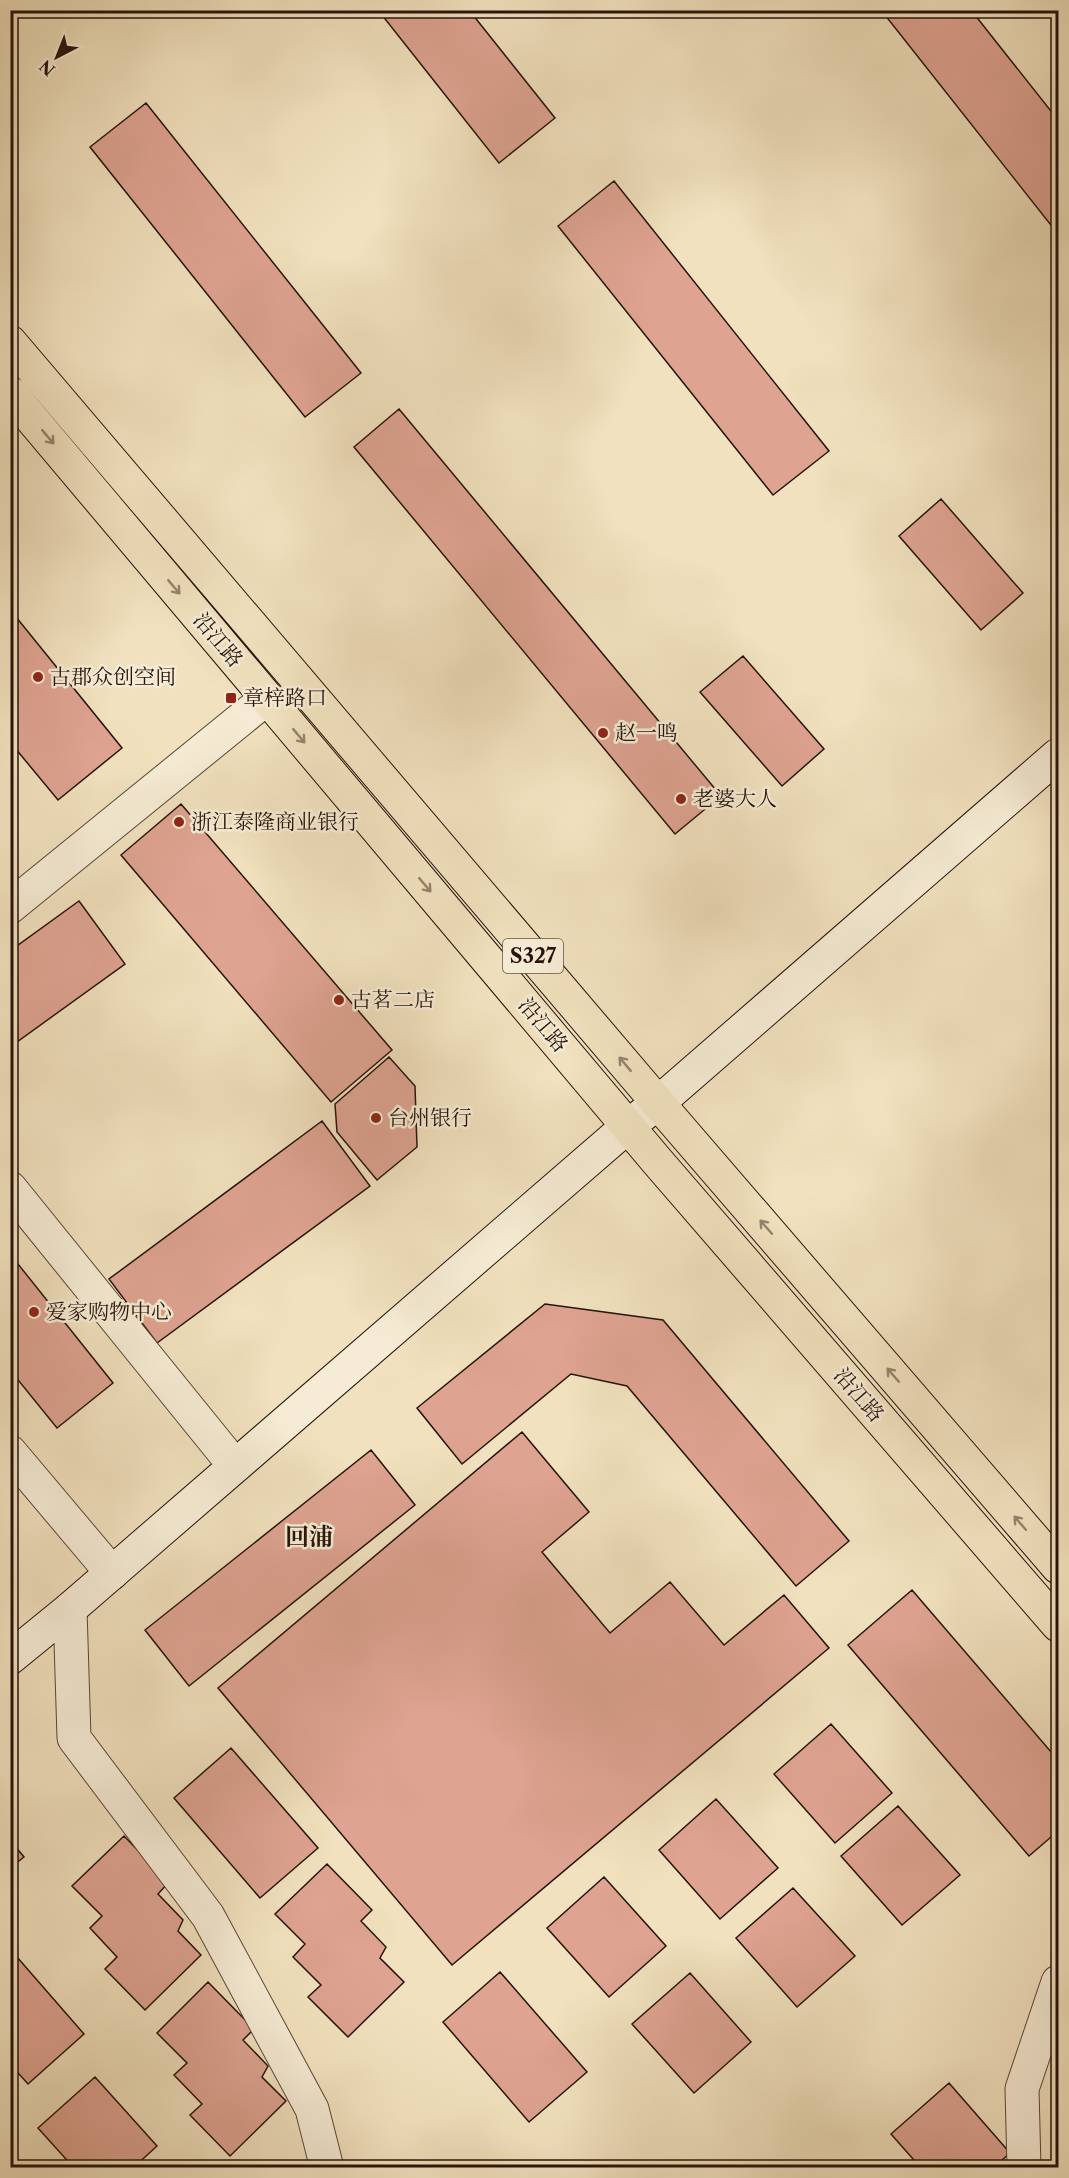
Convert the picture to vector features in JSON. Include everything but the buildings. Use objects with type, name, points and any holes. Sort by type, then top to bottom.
[{"type":"main road","name":"沿江路","points":[[10,342],[658,1103],[1059,1567]]},
{"type":"main road","name":"沿江路","points":[[10,393],[628,1126],[1059,1625]]},
{"type":"street","points":[[10,907],[267,698]]},
{"type":"street","points":[[10,1658],[70,1609],[628,1126],[658,1103],[1059,755]]},
{"type":"street","points":[[10,1188],[235,1466]]},
{"type":"street","points":[[10,1452],[111,1573]]},
{"type":"street","points":[[70,1609],[74,1738],[208,1916],[312,2109],[327,2168]]},
{"type":"street","points":[[1024,2168],[1022,2089],[1059,1982]]},
{"type":"place","name":"古郡众创空间","points":[[38,677]]},
{"type":"place","name":"章梓路口","points":[[231,698]]},
{"type":"place","name":"赵一鸣","points":[[603,733]]},
{"type":"place","name":"老婆大人","points":[[681,799]]},
{"type":"place","name":"浙江泰隆商业银行","points":[[179,822]]},
{"type":"place","name":"古茗二店","points":[[339,1000]]},
{"type":"place","name":"台州银行","points":[[376,1118]]},
{"type":"place","name":"爱家购物中心","points":[[34,1312]]},
{"type":"district","name":"回浦","points":[[309,1537]]}]
